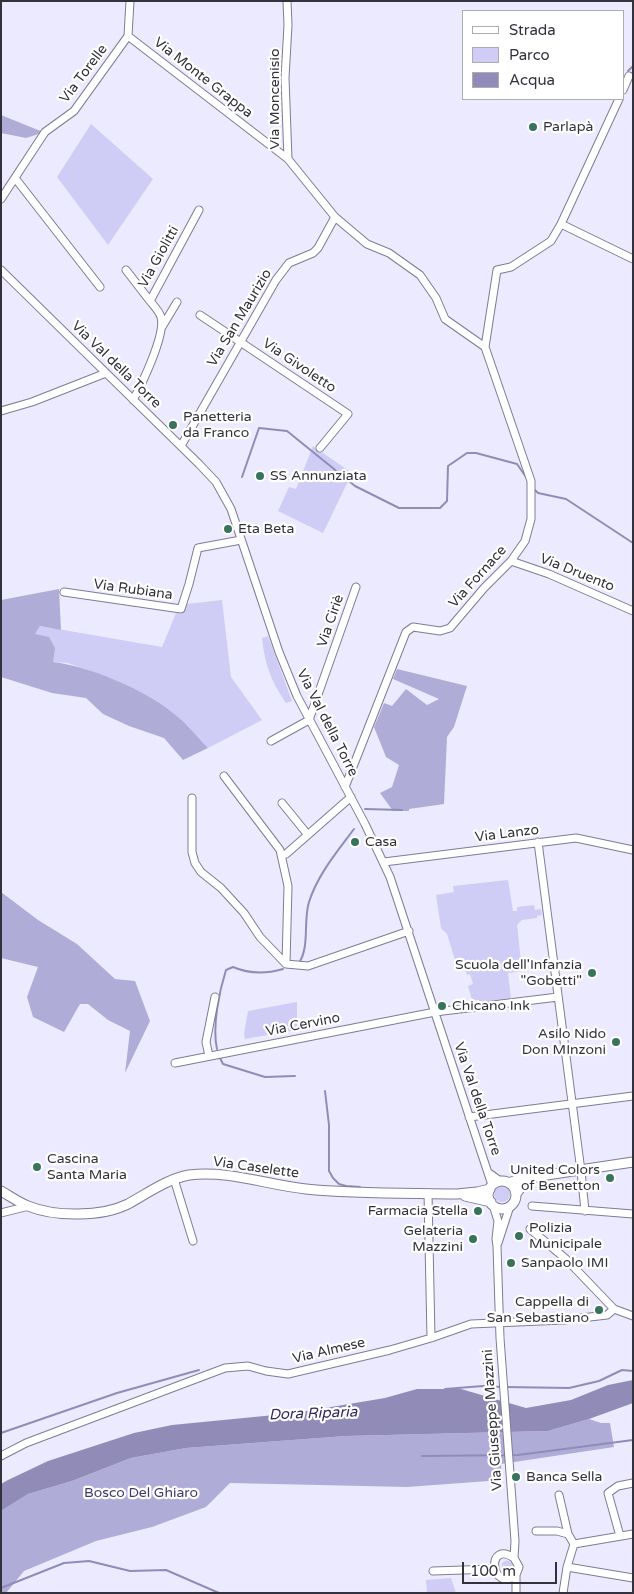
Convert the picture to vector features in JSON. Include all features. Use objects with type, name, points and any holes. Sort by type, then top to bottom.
[{"type":"main road","points":[[516,1194],[512,1185],[498,1185],[489,1198],[492,1203],[502,1208],[510,1206],[525,1182],[531,1178],[633,1162]]},
{"type":"main road","name":"Via Caselette","points":[[457,1194],[498,1185],[528,1174],[581,1169]]},
{"type":"main road","name":"Via Caselette","points":[[1,1190],[29,1206],[60,1212],[100,1213],[126,1205],[174,1179],[191,1175],[214,1174],[305,1189],[457,1194],[492,1203]]},
{"type":"street","points":[[128,36],[130,1]]},
{"type":"street","name":"Via Moncenisio","points":[[286,1],[288,24],[285,78],[288,159],[335,217],[367,244],[389,253],[420,275],[436,298],[445,319],[485,347]]},
{"type":"street","name":"Via Monte Grappa","points":[[128,36],[288,159]]},
{"type":"street","name":"Via Torelle","points":[[1,199],[45,132],[74,111],[128,36]]},
{"type":"street","points":[[624,88],[630,76]]},
{"type":"street","name":"Via Fornace","points":[[346,787],[406,632],[413,627],[440,631],[450,628],[484,588],[511,561],[525,541],[531,519],[531,482],[485,347],[497,270],[511,267],[550,241],[561,224],[618,100]]},
{"type":"street","points":[[15,178],[100,287]]},
{"type":"street","name":"Via Giolitti","points":[[161,328],[161,318],[150,301],[199,210]]},
{"type":"street","name":"Via San Maurizio","points":[[181,446],[276,280],[289,264],[313,254],[335,217]]},
{"type":"street","points":[[561,224],[633,259]]},
{"type":"street","name":"Via Val della Torre","points":[[1,270],[181,446],[216,482],[225,496],[279,652],[297,696],[384,862],[409,931],[469,1117],[489,1173],[498,1185]]},
{"type":"street","points":[[126,270],[150,301]]},
{"type":"street","points":[[133,400],[157,346],[161,328],[177,302]]},
{"type":"street","name":"Via Givoletto","points":[[200,315],[348,414],[320,448]]},
{"type":"street","points":[[1,411],[32,402],[106,373]]},
{"type":"street","name":"Via Rubiana","points":[[64,592],[181,610],[190,584],[198,548],[241,540]]},
{"type":"street","name":"Via Druento","points":[[511,561],[549,574],[633,611]]},
{"type":"street","name":"Via Ciriè","points":[[309,720],[356,587]]},
{"type":"street","points":[[271,741],[309,720]]},
{"type":"street","points":[[224,776],[280,850],[288,886],[286,964]]},
{"type":"street","points":[[286,854],[351,797]]},
{"type":"street","points":[[192,798],[192,852],[195,864],[201,872],[221,888],[244,912],[260,937],[286,964],[308,966],[409,931]]},
{"type":"street","points":[[282,803],[308,835]]},
{"type":"street","name":"Via Lanzo","points":[[384,862],[580,838],[633,854]]},
{"type":"street","points":[[538,842],[585,1210]]},
{"type":"street","name":"Via Cervino","points":[[175,1063],[435,1012],[558,996]]},
{"type":"street","points":[[209,1056],[206,1042],[214,997]]},
{"type":"street","points":[[469,1117],[633,1096]]},
{"type":"street","points":[[174,1179],[193,1241]]},
{"type":"street","points":[[428,1193],[431,1338]]},
{"type":"street","name":"Via Giuseppe Mazzini","points":[[492,1203],[498,1221],[496,1239],[499,1322],[514,1531],[514,1558],[519,1567],[516,1575],[515,1593]]},
{"type":"street","points":[[1,1213],[29,1206]]},
{"type":"street","name":"Via Giuseppe Mazzini","points":[[497,1246],[510,1206]]},
{"type":"street","points":[[532,1206],[633,1214]]},
{"type":"street","points":[[530,1229],[566,1259],[614,1309],[633,1316]]},
{"type":"street","points":[[614,1309],[633,1312]]},
{"type":"street","name":"Via Almese","points":[[1,1456],[26,1443],[225,1368],[248,1366],[288,1374],[382,1352],[471,1324],[564,1320],[607,1315],[614,1309]]},
{"type":"street","points":[[620,1536],[608,1493],[618,1486],[633,1483]]},
{"type":"street","points":[[559,1495],[568,1534],[574,1544]]},
{"type":"street","name":"Via Giuseppe Mazzini","points":[[514,1531],[505,1555],[495,1561],[494,1569],[497,1576],[507,1580],[515,1593]]},
{"type":"street","points":[[536,1531],[557,1531],[568,1534]]},
{"type":"street","points":[[574,1544],[633,1534]]},
{"type":"street","points":[[563,1593],[566,1567],[574,1544]]},
{"type":"street","points":[[505,1555],[514,1558]]},
{"type":"street","points":[[566,1567],[633,1578]]},
{"type":"street","points":[[433,1570],[494,1569]]},
{"type":"street","points":[[507,1580],[516,1575]]},
{"type":"green space","points":[[1,115],[45,132],[26,138],[1,133]]},
{"type":"green space","points":[[91,124],[153,179],[108,245],[57,177]]},
{"type":"green space","points":[[313,446],[352,473],[323,533],[278,511],[289,487],[296,489]]},
{"type":"green space","points":[[59,589],[61,630],[40,626],[35,634],[49,637],[55,648],[53,662],[83,668],[116,680],[148,696],[178,717],[208,748],[183,760],[164,738],[129,726],[103,714],[86,698],[52,693],[1,677],[1,600]]},
{"type":"green space","points":[[222,600],[231,677],[262,720],[208,748],[188,726],[114,680],[68,663],[53,662],[34,635],[40,626],[162,647],[176,613],[183,614],[187,604]]},
{"type":"green space","points":[[268,636],[292,701],[286,703],[276,687],[267,665],[262,638]]},
{"type":"green space","points":[[397,669],[467,686],[454,727],[447,737],[444,804],[409,809],[409,811],[393,811],[380,793],[392,787],[399,765],[386,757],[374,727],[384,703],[392,706],[406,689],[427,705],[439,699],[393,679]]},
{"type":"green space","points":[[508,880],[513,911],[517,911],[517,907],[534,905],[535,910],[541,909],[542,915],[537,916],[537,918],[522,920],[517,925],[522,971],[508,973],[511,998],[479,1002],[479,1000],[472,1000],[468,986],[473,984],[470,974],[467,975],[464,965],[457,966],[447,934],[441,928],[436,895],[454,892],[453,886]]},
{"type":"green space","points":[[1,892],[38,920],[77,944],[115,979],[135,981],[150,1021],[125,1073],[130,1031],[108,1020],[88,1004],[80,1004],[64,1032],[33,1017],[27,997],[38,967],[1,958]]},
{"type":"green space","points":[[297,1002],[297,1030],[245,1039],[244,1034],[248,1011]]},
{"type":"green space","points":[[499,1186],[505,1186],[510,1191],[508,1200],[499,1202],[494,1197],[494,1191]]},
{"type":"green space","name":"Bosco Del Ghiaro","points":[[589,1419],[601,1423],[610,1423],[614,1447],[501,1464],[502,1480],[407,1487],[230,1483],[206,1507],[152,1527],[96,1541],[24,1571],[6,1593],[1,1593],[1,1511],[28,1494],[72,1481],[131,1458],[186,1448],[346,1436],[548,1431]]},
{"type":"green space","points":[[507,1560],[513,1566],[507,1572],[501,1566]]},
{"type":"green space","points":[[451,1578],[456,1593],[427,1593],[426,1580]]},
{"type":"water","name":"Dora Riparia","points":[[633,1380],[633,1403],[548,1431],[346,1436],[186,1448],[131,1458],[72,1481],[28,1494],[1,1511],[1,1484],[8,1480],[48,1461],[134,1433],[172,1425],[295,1413],[385,1398],[417,1389],[461,1389],[526,1408],[571,1400],[608,1385]]},
{"type":"waterway","points":[[628,71],[633,66]]},
{"type":"waterway","points":[[242,477],[259,428],[287,431],[355,486],[399,508],[440,508],[447,501],[448,466],[467,453],[476,453],[517,464],[526,477]]},
{"type":"waterway","points":[[535,490],[538,493],[566,499],[633,543]]},
{"type":"waterway","points":[[365,809],[402,810]]},
{"type":"waterway","points":[[299,963],[304,949],[307,909],[317,882],[354,829]]},
{"type":"waterway","points":[[217,1049],[215,1030],[217,1010],[226,970],[233,967],[251,972],[270,972],[283,969]]},
{"type":"waterway","points":[[220,1058],[223,1064],[265,1077],[295,1076]]},
{"type":"waterway","points":[[325,1091],[329,1125],[329,1171],[339,1184],[360,1187]]},
{"type":"waterway","points":[[1,1433],[117,1393],[199,1370]]},
{"type":"waterway","points":[[505,1387],[569,1388],[599,1381],[622,1370],[633,1371]]},
{"type":"waterway","points":[[445,1389],[483,1386],[500,1387]]},
{"type":"waterway","points":[[422,1456],[518,1455],[633,1440]]},
{"type":"waterway","points":[[1,1588],[64,1563],[89,1561],[130,1571],[166,1570],[219,1593]]},
{"type":"place","name":"Parlapà","points":[[533,127]]},
{"type":"place","name":"Panetteria da Franco","points":[[173,425]]},
{"type":"place","name":"SS Annunziata","points":[[260,476]]},
{"type":"place","name":"Eta Beta","points":[[228,529]]},
{"type":"place","name":"Casa","points":[[355,842]]},
{"type":"place","name":"Scuola dell'Infanzia \"Gobetti\"","points":[[592,973]]},
{"type":"place","name":"Chicano Ink","points":[[442,1006]]},
{"type":"place","name":"Asilo Nido Don MInzoni","points":[[616,1042]]},
{"type":"place","name":"Cascina Santa Maria","points":[[37,1167]]},
{"type":"place","name":"United Colors of Benetton","points":[[610,1178]]},
{"type":"place","name":"Farmacia Stella","points":[[478,1211]]},
{"type":"place","name":"Polizia Municipale","points":[[519,1236]]},
{"type":"place","name":"Gelateria Mazzini","points":[[473,1239]]},
{"type":"place","name":"Sanpaolo IMI","points":[[511,1263]]},
{"type":"place","name":"Cappella di San Sebastiano","points":[[599,1310]]},
{"type":"place","name":"Banca Sella","points":[[516,1477]]}]
